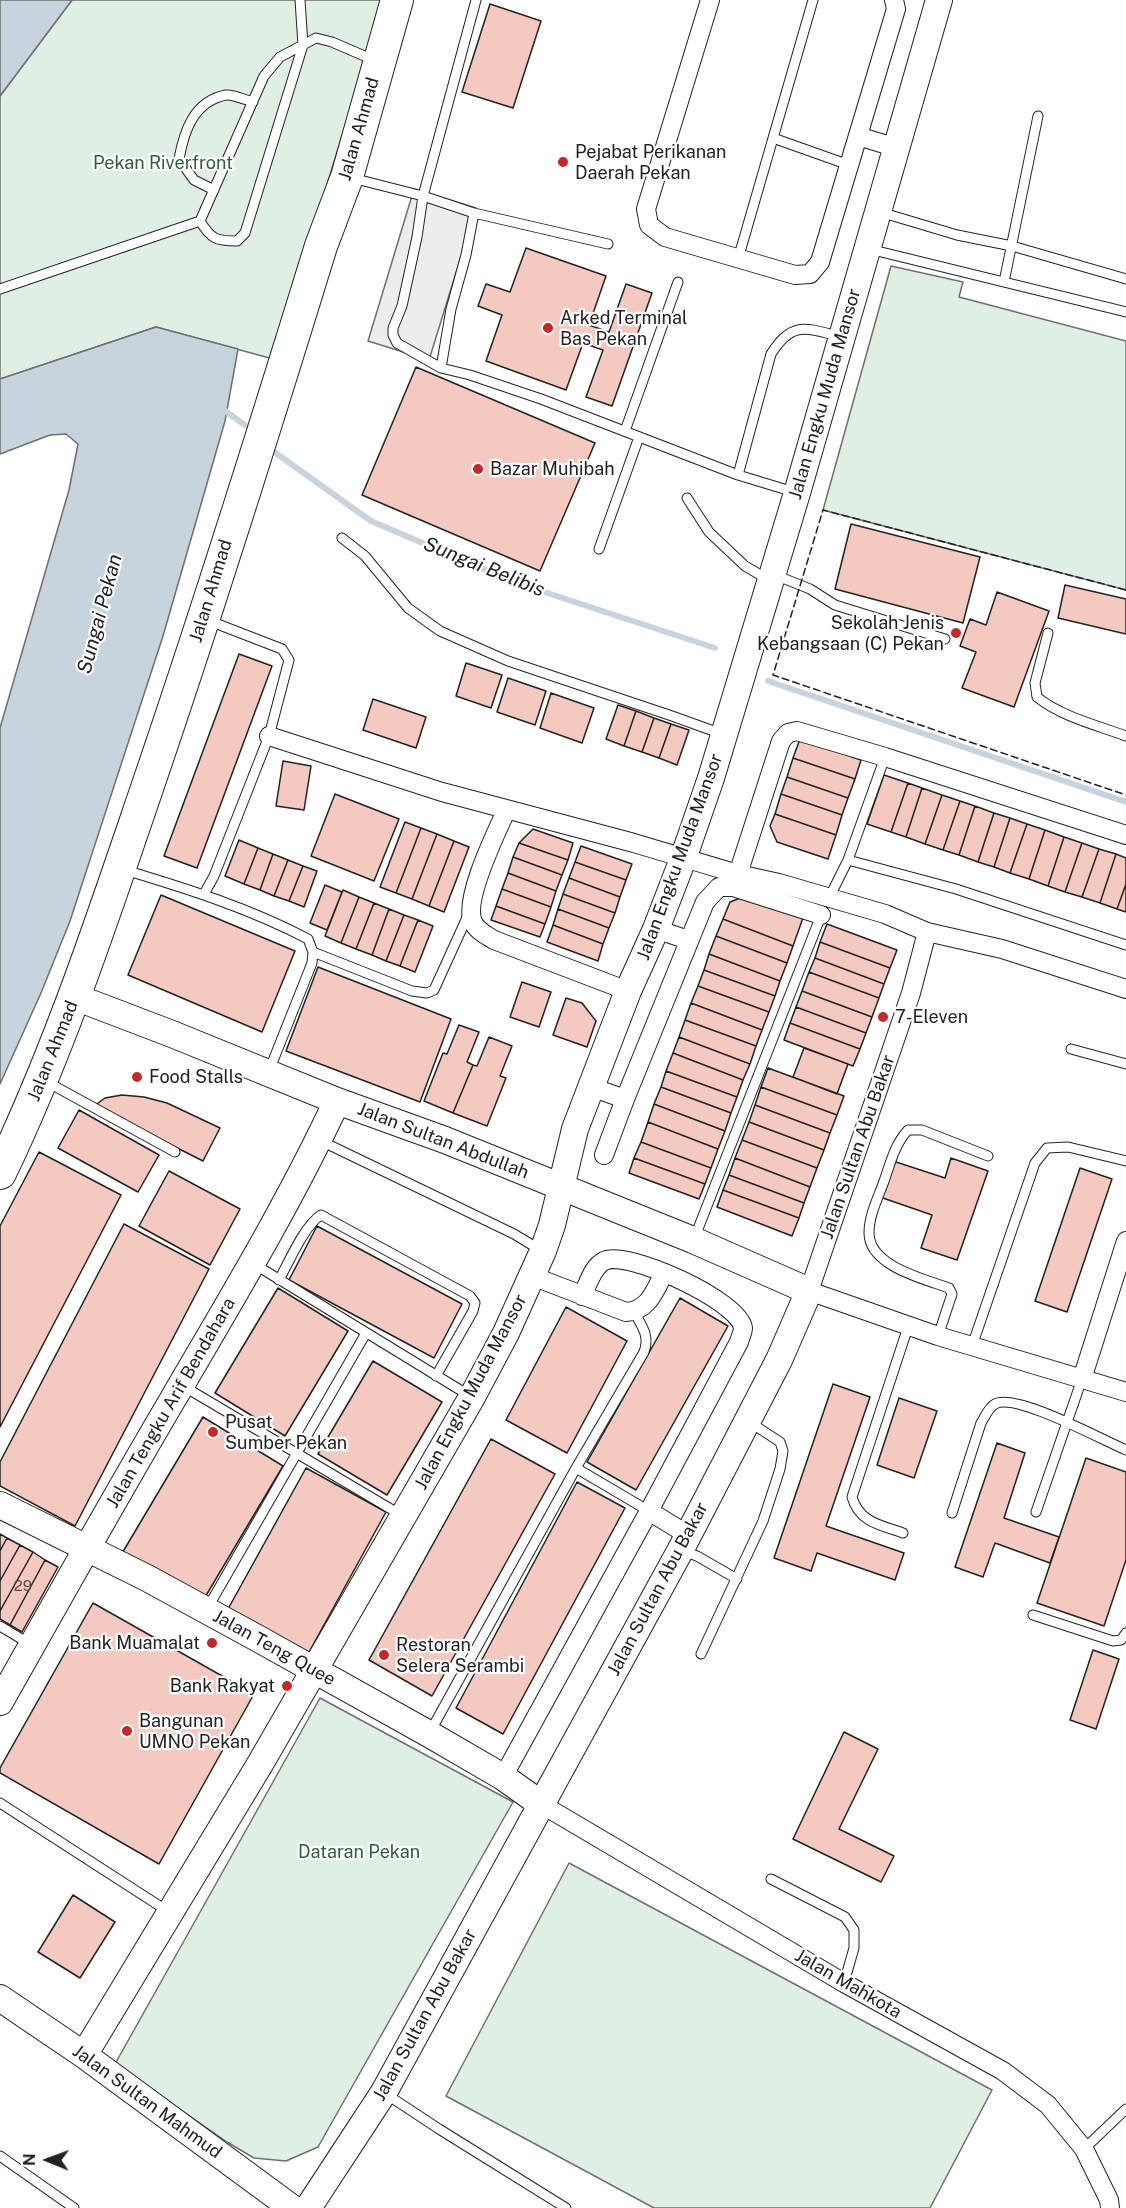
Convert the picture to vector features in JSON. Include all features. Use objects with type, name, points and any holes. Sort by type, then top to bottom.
[{"type":"highway","name":"Jalan Ahmad","points":[[0,1173],[75,997],[121,869],[321,246],[347,177],[397,0]]},
{"type":"street","points":[[710,0],[646,209],[650,225],[665,237],[795,275],[810,274],[820,262],[896,9],[894,0]]},
{"type":"street","name":"Jalan Engku Muda Mansor","points":[[84,2055],[314,1671],[472,1397],[506,1333],[543,1251],[575,1129],[628,991],[683,859],[724,735],[797,493],[939,0]]},
{"type":"street","points":[[858,136],[897,148]]},
{"type":"street","points":[[738,874],[777,750],[788,733],[797,731],[1126,835]]},
{"type":"street","points":[[269,736],[507,811],[779,883],[825,906]]},
{"type":"street","points":[[507,811],[496,832],[472,895],[473,921],[481,933],[628,991]]},
{"type":"street","points":[[604,1155],[688,940],[705,902],[719,887],[733,887],[825,906],[885,914],[927,932],[1002,949],[1126,989]]},
{"type":"street","points":[[656,928],[688,940]]},
{"type":"street","name":"Jalan Sultan Abu Bakar","points":[[308,2208],[384,2092],[684,1543],[779,1360],[809,1291],[911,993],[927,932]]},
{"type":"street","name":"Jalan Sultan Abdullah","points":[[75,997],[337,1101],[446,1140],[561,1186],[809,1291]]},
{"type":"street","points":[[591,1087],[625,1099]]},
{"type":"street","name":"Jalan Tengku Arif Bendahara","points":[[0,1702],[302,1175],[337,1101]]},
{"type":"street","points":[[1082,1379],[1126,1241]]},
{"type":"street","points":[[503,1777],[740,1342],[743,1328],[723,1304],[694,1286],[626,1259],[613,1258],[603,1261],[595,1268],[582,1296]]},
{"type":"street","points":[[532,1276],[626,1312],[634,1312],[645,1306],[664,1273]]},
{"type":"street","points":[[809,1291],[908,1327],[1126,1392]]},
{"type":"street","name":"Jalan Teng Quee","points":[[0,1505],[206,1611],[429,1734],[503,1777],[542,1804]]},
{"type":"street","points":[[649,1511],[684,1543]]},
{"type":"street","name":"Jalan Mahkota","points":[[542,1804],[844,1983],[1003,2071],[1048,2105],[1084,2149],[1109,2200],[1110,2208]]},
{"type":"street","name":"Jalan Sultan Mahmud","points":[[0,1998],[84,2055],[291,2208]]},
{"type":"lane","points":[[201,221],[209,236],[223,241],[237,241],[244,232],[303,45],[300,0]]},
{"type":"lane","points":[[476,0],[423,196],[402,306],[393,328],[393,335],[397,343],[441,368],[470,375],[738,475],[797,493]]},
{"type":"lane","points":[[738,259],[813,0]]},
{"type":"lane","points":[[0,289],[201,221],[264,76],[280,57],[316,38],[378,62]]},
{"type":"lane","points":[[214,190],[194,180],[179,159],[183,135],[194,115],[206,103],[227,95],[253,102]]},
{"type":"lane","points":[[1005,282],[1038,116]]},
{"type":"lane","points":[[773,138],[849,165]]},
{"type":"lane","points":[[347,177],[423,196],[474,213],[608,244]]},
{"type":"lane","points":[[878,211],[957,235],[1012,246],[1126,279]]},
{"type":"lane","points":[[441,368],[451,309],[466,255],[474,213]]},
{"type":"lane","points":[[867,248],[1126,312]]},
{"type":"lane","points":[[625,431],[678,282]]},
{"type":"lane","points":[[738,475],[771,354],[780,340],[788,333],[799,329],[841,337]]},
{"type":"lane","points":[[599,549],[639,437]]},
{"type":"lane","points":[[687,498],[709,532],[745,566],[810,589],[835,605],[945,639]]},
{"type":"lane","points":[[342,538],[365,556],[408,608],[441,631],[508,661],[724,735]]},
{"type":"lane","points":[[203,619],[282,649],[290,660],[269,736],[214,876],[204,894]]},
{"type":"lane","points":[[1048,633],[1035,683],[1037,697],[1059,711],[1126,736]]},
{"type":"lane","points":[[693,1240],[825,906],[848,860],[885,757]]},
{"type":"lane","points":[[848,860],[956,889],[1126,945]]},
{"type":"lane","points":[[121,869],[204,894],[254,913],[308,939],[313,952],[312,963],[268,1073]]},
{"type":"lane","points":[[313,952],[412,991],[427,993],[434,990],[471,909]]},
{"type":"lane","points":[[1071,1049],[1126,1064]]},
{"type":"lane","points":[[42,1079],[175,1152]]},
{"type":"lane","points":[[938,1336],[952,1294],[949,1288],[888,1264],[875,1251],[869,1236],[871,1216],[899,1140],[908,1130],[922,1130],[988,1156]]},
{"type":"lane","points":[[319,1140],[514,1234],[543,1251]]},
{"type":"lane","points":[[972,1346],[1035,1163],[1047,1148],[1068,1147],[1126,1161]]},
{"type":"lane","points":[[279,1280],[309,1228],[321,1215],[470,1296],[475,1303],[473,1311],[436,1376]]},
{"type":"lane","points":[[252,1263],[472,1397]]},
{"type":"lane","points":[[429,1734],[576,1468],[644,1352],[647,1343],[646,1334],[634,1312]]},
{"type":"lane","points":[[903,1533],[861,1515],[852,1497],[854,1485],[908,1327]]},
{"type":"lane","points":[[206,1611],[366,1333]]},
{"type":"lane","points":[[1036,1512],[1082,1379]]},
{"type":"lane","points":[[181,1385],[403,1516]]},
{"type":"lane","points":[[952,1513],[981,1423],[988,1410],[996,1403],[1010,1401],[1041,1411],[1126,1450]]},
{"type":"lane","points":[[701,1654],[763,1521],[780,1469],[783,1451],[780,1442],[748,1421]]},
{"type":"lane","points":[[576,1468],[649,1511]]},
{"type":"lane","points":[[684,1543],[697,1556],[737,1579]]},
{"type":"lane","points":[[1033,1615],[1113,1641],[1121,1640],[1126,1633]]},
{"type":"lane","points":[[0,1626],[32,1645]]},
{"type":"lane","points":[[0,1803],[171,1913]]},
{"type":"lane","points":[[771,1879],[845,1917],[854,1930],[854,1948],[844,1983]]},
{"type":"lane","points":[[384,2092],[566,2208]]},
{"type":"lane","points":[[1084,2149],[1126,2109]]},
{"type":"lane","points":[[0,2156],[74,2208]]},
{"type":"green space","name":"Pekan Riverfront","points":[[72,0],[384,0],[273,359],[156,327],[0,379],[0,96]]},
{"type":"green space","points":[[891,266],[963,282],[959,297],[1126,341],[1126,590],[823,510]]},
{"type":"green space","name":"Dataran Pekan","points":[[320,1698],[513,1802],[318,2147],[286,2161],[254,2158],[227,2142],[115,2064]]},
{"type":"green space","points":[[569,1863],[992,2090],[930,2208],[654,2208],[446,2096]]},
{"type":"shaded area","points":[[414,189],[476,208],[429,360],[368,341]]},
{"type":"water","points":[[0,0],[72,0],[0,96]]},
{"type":"water","name":"Sungai Pekan","points":[[156,327],[238,349],[225,421],[163,636],[70,921],[0,1084],[0,728],[69,490],[78,444],[66,434],[50,435],[0,454],[0,379]]},
{"type":"building","points":[[490,4],[541,21],[513,108],[462,92]]},
{"type":"building","name":"Arked Terminal Bas Pekan","points":[[526,248],[606,276],[589,325],[609,332],[626,284],[652,293],[612,406],[586,397],[603,350],[583,343],[566,390],[486,361],[502,315],[478,306],[486,284],[510,292]]},
{"type":"building","name":"Bazar Muhibah","points":[[416,367],[595,443],[540,571],[362,495]]},
{"type":"building","points":[[851,524],[980,557],[963,623],[835,589]]},
{"type":"building","points":[[1065,585],[1126,599],[1126,634],[1058,618]]},
{"type":"building","points":[[997,592],[1049,611],[1014,707],[962,688],[976,652],[960,646],[970,619],[986,625]]},
{"type":"building","points":[[239,654],[272,666],[197,868],[164,856]]},
{"type":"building","points":[[466,663],[502,675],[491,708],[456,696]]},
{"type":"building","points":[[508,678],[546,691],[535,725],[497,712]]},
{"type":"building","points":[[551,693],[594,708],[582,743],[540,728]]},
{"type":"building","points":[[373,699],[426,717],[416,748],[363,730]]},
{"type":"building","points":[[618,705],[636,711],[624,746],[606,739]]},
{"type":"building","points":[[636,711],[654,718],[642,752],[624,746]]},
{"type":"building","points":[[654,718],[671,724],[659,758],[642,752]]},
{"type":"building","points":[[671,724],[689,730],[677,765],[659,758]]},
{"type":"building","points":[[800,739],[861,760],[855,779],[793,758]]},
{"type":"building","points":[[793,758],[855,779],[848,798],[787,777]]},
{"type":"building","points":[[283,761],[311,766],[304,810],[276,806]]},
{"type":"building","points":[[884,775],[908,783],[891,832],[867,824]]},
{"type":"building","points":[[787,777],[848,798],[842,815],[781,794]]},
{"type":"building","points":[[908,783],[922,788],[906,837],[891,832]]},
{"type":"building","points":[[922,788],[942,795],[925,844],[906,837]]},
{"type":"building","points":[[335,794],[399,819],[374,881],[311,856]]},
{"type":"building","points":[[781,794],[842,815],[836,835],[775,814]]},
{"type":"building","points":[[942,795],[960,801],[943,850],[925,844]]},
{"type":"building","points":[[960,801],[975,806],[959,855],[943,850]]},
{"type":"building","points":[[975,806],[994,813],[978,862],[959,855]]},
{"type":"building","points":[[994,813],[1010,818],[994,867],[978,862]]},
{"type":"building","points":[[775,814],[836,835],[828,859],[777,842],[770,826]]},
{"type":"building","points":[[1010,818],[1027,824],[1010,873],[994,867]]},
{"type":"building","points":[[405,822],[421,828],[396,893],[380,887]]},
{"type":"building","points":[[1027,824],[1045,830],[1029,879],[1010,873]]},
{"type":"building","points":[[421,828],[437,834],[412,899],[396,893]]},
{"type":"building","points":[[533,829],[573,843],[568,860],[519,843]]},
{"type":"building","points":[[1045,830],[1064,837],[1048,886],[1029,879]]},
{"type":"building","points":[[437,834],[454,841],[429,906],[412,899]]},
{"type":"building","points":[[1064,837],[1082,843],[1065,892],[1048,886]]},
{"type":"building","points":[[239,840],[258,848],[244,884],[225,876]]},
{"type":"building","points":[[454,841],[469,847],[444,912],[429,906]]},
{"type":"building","points":[[519,843],[568,860],[562,875],[513,857]]},
{"type":"building","points":[[1082,843],[1099,849],[1082,897],[1065,892]]},
{"type":"building","points":[[581,846],[632,864],[626,880],[575,862]]},
{"type":"building","points":[[258,848],[273,854],[260,890],[244,884]]},
{"type":"building","points":[[1099,849],[1116,854],[1100,903],[1082,897]]},
{"type":"building","points":[[273,854],[288,860],[274,896],[260,890]]},
{"type":"building","points":[[1116,854],[1126,858],[1126,884],[1117,909],[1100,903]]},
{"type":"building","points":[[513,857],[562,875],[556,891],[508,873]]},
{"type":"building","points":[[288,860],[303,866],[289,901],[274,896]]},
{"type":"building","points":[[575,862],[626,880],[620,897],[569,878]]},
{"type":"building","points":[[303,866],[317,871],[304,907],[289,901]]},
{"type":"building","points":[[508,873],[556,891],[551,907],[502,889]]},
{"type":"building","points":[[569,878],[620,897],[615,913],[563,894]]},
{"type":"building","points":[[1126,884],[1126,912],[1117,909]]},
{"type":"building","points":[[325,885],[342,892],[327,930],[310,923]]},
{"type":"building","points":[[502,889],[551,907],[545,924],[496,906]]},
{"type":"building","points":[[343,890],[359,897],[341,943],[325,936]]},
{"type":"building","points":[[563,894],[615,913],[609,928],[558,909]]},
{"type":"building","points":[[161,895],[295,951],[262,1032],[128,975]]},
{"type":"building","points":[[748,895],[804,915],[793,946],[723,919],[730,902]]},
{"type":"building","points":[[359,897],[374,903],[356,949],[341,943]]},
{"type":"building","points":[[374,903],[389,909],[372,955],[356,949]]},
{"type":"building","points":[[496,906],[545,924],[540,937],[491,920]]},
{"type":"building","points":[[389,909],[404,915],[386,961],[372,955]]},
{"type":"building","points":[[558,909],[609,928],[603,944],[553,925]]},
{"type":"building","points":[[404,915],[418,920],[400,966],[386,961]]},
{"type":"building","points":[[723,919],[793,946],[787,963],[716,936]]},
{"type":"building","points":[[418,920],[433,926],[415,972],[400,966]]},
{"type":"building","points":[[827,924],[897,950],[890,968],[820,942]]},
{"type":"building","points":[[553,925],[603,944],[598,961],[547,942]]},
{"type":"building","points":[[716,936],[787,963],[780,981],[709,954]]},
{"type":"building","points":[[820,942],[890,968],[884,984],[815,958]]},
{"type":"building","points":[[709,954],[780,981],[775,996],[704,970]]},
{"type":"building","points":[[815,958],[884,984],[879,998],[809,972]]},
{"type":"building","points":[[318,967],[451,1019],[420,1102],[286,1051]]},
{"type":"building","points":[[704,970],[775,996],[769,1012],[698,986]]},
{"type":"building","points":[[809,972],[879,998],[872,1017],[802,991]]},
{"type":"building","points":[[522,982],[551,992],[539,1027],[510,1017]]},
{"type":"building","points":[[698,986],[769,1012],[762,1030],[691,1003]]},
{"type":"building","points":[[802,991],[872,1017],[866,1033],[796,1007]]},
{"type":"building","points":[[566,998],[582,1003],[596,1021],[587,1047],[553,1035]]},
{"type":"building","points":[[691,1003],[762,1030],[756,1046],[685,1020]]},
{"type":"building","points":[[796,1007],[866,1033],[860,1049],[790,1023]]},
{"type":"building","points":[[685,1020],[756,1046],[750,1064],[679,1037]]},
{"type":"building","points":[[790,1023],[860,1049],[853,1066],[784,1040]]},
{"type":"building","points":[[459,1025],[479,1032],[467,1062],[473,1065],[453,1113],[424,1101],[443,1053],[447,1054]]},
{"type":"building","points":[[489,1037],[512,1046],[500,1076],[506,1078],[487,1126],[453,1113],[473,1065],[477,1066]]},
{"type":"building","points":[[679,1037],[750,1064],[743,1080],[673,1053]]},
{"type":"building","points":[[804,1048],[848,1064],[837,1094],[793,1077]]},
{"type":"building","points":[[673,1053],[743,1080],[737,1097],[666,1071]]},
{"type":"building","points":[[768,1068],[844,1096],[837,1115],[761,1087]]},
{"type":"building","points":[[666,1071],[737,1097],[731,1113],[661,1087]]},
{"type":"building","points":[[661,1087],[731,1113],[725,1131],[654,1104]]},
{"type":"building","points":[[761,1087],[837,1115],[830,1133],[755,1105]]},
{"type":"building","points":[[122,1095],[144,1097],[167,1103],[220,1128],[203,1161],[94,1106],[105,1098]]},
{"type":"building","points":[[654,1104],[725,1131],[718,1149],[648,1122]]},
{"type":"building","points":[[755,1105],[830,1133],[824,1150],[749,1122]]},
{"type":"building","points":[[79,1110],[159,1155],[138,1192],[58,1148]]},
{"type":"building","points":[[648,1122],[718,1149],[711,1168],[641,1142]]},
{"type":"building","points":[[749,1122],[824,1150],[817,1168],[742,1140]]},
{"type":"building","points":[[742,1140],[817,1168],[810,1187],[735,1158]]},
{"type":"building","points":[[641,1142],[711,1168],[705,1184],[634,1158]]},
{"type":"building","points":[[39,1152],[121,1195],[0,1427],[0,1226]]},
{"type":"building","points":[[634,1158],[705,1184],[699,1199],[629,1173]]},
{"type":"building","points":[[735,1158],[810,1187],[804,1203],[729,1175]]},
{"type":"building","points":[[951,1158],[988,1171],[957,1260],[921,1248],[932,1215],[880,1197],[893,1161],[945,1178]]},
{"type":"building","points":[[1080,1168],[1112,1179],[1067,1312],[1035,1301]]},
{"type":"building","points":[[169,1171],[240,1209],[210,1265],[139,1226]]},
{"type":"building","points":[[729,1175],[804,1203],[799,1218],[723,1190]]},
{"type":"building","points":[[723,1190],[799,1218],[792,1236],[717,1207]]},
{"type":"building","points":[[124,1224],[209,1269],[75,1526],[0,1486],[0,1462]]},
{"type":"building","points":[[317,1226],[462,1304],[434,1358],[289,1280]]},
{"type":"building","points":[[278,1288],[348,1331],[285,1436],[215,1393]]},
{"type":"building","points":[[680,1298],[728,1326],[636,1490],[587,1462]]},
{"type":"building","points":[[566,1307],[627,1341],[567,1453],[506,1420]]},
{"type":"building","points":[[373,1361],[442,1402],[387,1495],[318,1454]]},
{"type":"building","points":[[833,1384],[870,1397],[826,1526],[904,1553],[895,1580],[817,1553],[811,1571],[774,1558]]},
{"type":"building","points":[[899,1398],[937,1411],[914,1478],[877,1465]]},
{"type":"building","points":[[203,1417],[283,1466],[201,1604],[121,1555]]},
{"type":"building","points":[[491,1439],[555,1474],[432,1696],[369,1660]]},
{"type":"building","points":[[997,1443],[1025,1453],[1004,1518],[1059,1537],[1050,1563],[995,1543],[983,1577],[955,1567]]},
{"type":"building","points":[[1086,1458],[1126,1472],[1126,1560],[1104,1626],[1037,1603]]},
{"type":"building","points":[[306,1468],[386,1512],[308,1654],[228,1609]]},
{"type":"building","points":[[577,1482],[625,1508],[503,1734],[456,1708]]},
{"type":"building","points":[[0,1534],[7,1538],[0,1551]]},
{"type":"building","points":[[7,1538],[20,1545],[0,1581],[0,1551]]},
{"type":"building","points":[[20,1545],[33,1552],[0,1611],[0,1581]]},
{"type":"building","points":[[33,1552],[45,1560],[10,1625],[0,1619],[0,1611]]},
{"type":"building","points":[[45,1560],[58,1567],[22,1632],[10,1625]]},
{"type":"building","name":"Bangunan UMNO Pekan","points":[[93,1603],[254,1694],[159,1864],[0,1773],[0,1768]]},
{"type":"building","points":[[1093,1650],[1119,1659],[1096,1729],[1070,1720]]},
{"type":"building","points":[[844,1732],[878,1749],[839,1829],[894,1856],[881,1882],[793,1839]]},
{"type":"building","points":[[73,1895],[115,1922],[80,1978],[38,1952]]},
{"type":"waterway","points":[[221,408],[245,425]]},
{"type":"waterway","name":"Sungai Belibis","points":[[270,449],[371,521],[514,582],[715,648]]},
{"type":"waterway","points":[[768,681],[1126,802]]},
{"type":"fence","points":[[1126,590],[823,510],[773,675],[1126,795]]},
{"type":"place","name":"Pejabat Perikanan Daerah Pekan","points":[[563,162]]},
{"type":"place","name":"Arked Terminal Bas Pekan","points":[[548,328]]},
{"type":"place","name":"Bazar Muhibah","points":[[478,469]]},
{"type":"place","name":"Sekolah Jenis Kebangsaan (C) Pekan","points":[[956,633]]},
{"type":"place","name":"7-Eleven","points":[[883,1017]]},
{"type":"place","name":"Food Stalls","points":[[137,1077]]},
{"type":"place","name":"Pusat Sumber Pekan","points":[[213,1432]]},
{"type":"place","name":"Bank Muamalat","points":[[212,1643]]},
{"type":"place","name":"Restoran Selera Serambi","points":[[384,1655]]},
{"type":"place","name":"Bank Rakyat","points":[[287,1686]]},
{"type":"place","name":"Bangunan UMNO Pekan","points":[[127,1731]]}]
